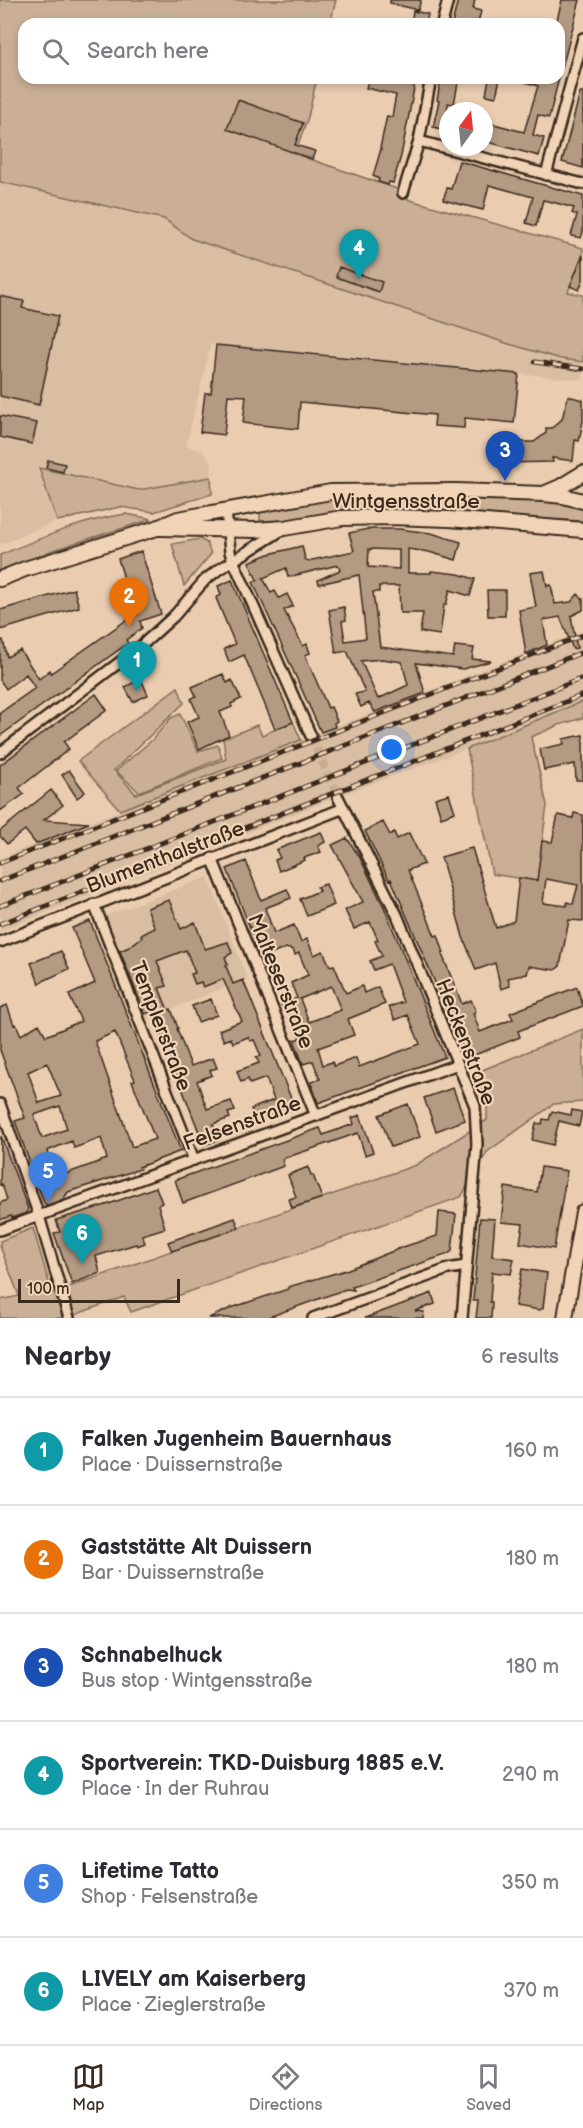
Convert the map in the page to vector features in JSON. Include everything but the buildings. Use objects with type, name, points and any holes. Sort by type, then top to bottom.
[{"type":"main road","name":"Wintgensstraße","points":[[544,494],[583,473]]},
{"type":"main road","name":"Wintgensstraße","points":[[158,528],[227,519],[331,492],[402,490],[544,494],[583,501]]},
{"type":"main road","name":"Wintgensstraße","points":[[0,579],[25,569],[158,528],[178,519],[227,519],[284,528],[330,519],[391,517],[449,519],[583,530]]},
{"type":"main road","points":[[565,1318],[583,1212]]},
{"type":"street","points":[[444,18],[448,0]]},
{"type":"street","points":[[546,175],[583,38]]},
{"type":"street","points":[[403,193],[418,141],[430,84]]},
{"type":"street","points":[[418,141],[583,184]]},
{"type":"street","points":[[227,519],[230,552],[233,560],[311,736]]},
{"type":"street","points":[[0,753],[141,646],[174,616],[206,580],[284,528]]},
{"type":"street","name":"Heckenstraße","points":[[338,797],[397,915],[475,1106],[477,1144],[462,1318]]},
{"type":"street","name":"Blumenthalstraße","points":[[0,942],[344,808]]},
{"type":"street","name":"Malteserstraße","points":[[212,858],[315,1116]]},
{"type":"street","name":"Templerstraße","points":[[94,904],[194,1160]]},
{"type":"street","name":"Felsenstraße","points":[[0,1230],[458,1064]]},
{"type":"street","points":[[0,1104],[39,1216],[69,1318]]},
{"type":"street","points":[[313,1318],[448,1269],[466,1266]]},
{"type":"shaded area","points":[[0,0],[336,0],[332,18],[18,18],[18,84],[316,84],[308,117],[295,154],[400,190],[410,200],[583,248],[568,292],[583,295],[583,362],[561,359],[509,344],[192,239],[164,219],[0,182]]},
{"type":"shaded area","points":[[0,182],[164,219],[192,239],[509,344],[561,359],[583,362],[583,380],[211,344],[186,446],[203,451],[212,464],[211,477],[139,490],[40,469],[57,521],[0,545]]},
{"type":"shaded area","points":[[39,468],[139,490],[211,477],[212,494],[154,512],[120,507],[57,521]]},
{"type":"shaded area","points":[[444,497],[569,503],[583,509],[583,521],[401,511],[333,512],[260,527],[260,510],[333,498]]},
{"type":"shaded area","points":[[126,514],[152,519],[53,550],[0,572],[0,555],[78,525]]},
{"type":"shaded area","points":[[200,539],[207,543],[211,554],[184,586],[172,544]]},
{"type":"shaded area","points":[[583,631],[583,701],[467,749],[347,793],[0,931],[0,858]]},
{"type":"shaded area","points":[[178,687],[184,703],[114,770],[136,794],[226,759],[223,739],[257,725],[262,735],[293,722],[301,740],[120,810],[78,761]]},
{"type":"shaded area","points":[[583,701],[583,718],[531,737],[547,805],[537,881],[492,874],[467,749]]},
{"type":"shaded area","points":[[180,714],[198,751],[218,745],[222,758],[139,792],[116,771],[152,740],[171,718]]},
{"type":"shaded area","points":[[208,877],[248,980],[243,980],[142,1021],[102,917]]},
{"type":"shaded area","points":[[583,1029],[583,1102],[554,1104],[487,1152],[461,1197],[131,1312],[124,1297],[66,1318],[0,1318],[0,1300],[19,1296],[0,1241],[33,1228],[52,1293],[416,1165],[487,1120],[487,1101],[475,1073]]},
{"type":"tunnel","points":[[311,736],[338,797]]},
{"type":"railway","points":[[535,362],[583,369]]},
{"type":"railway","points":[[0,863],[583,635]]},
{"type":"railway","points":[[0,881],[583,652]]},
{"type":"railway","points":[[0,906],[583,678]]},
{"type":"railway","points":[[0,924],[583,695]]},
{"type":"place","name":"Sportverein: TKD-Duisburg 1885 e.V.","points":[[359,279]]},
{"type":"place","name":"Schnabelhuck","points":[[505,481]]},
{"type":"place","name":"Gaststätte Alt Duissern","points":[[129,627]]},
{"type":"place","name":"Falken Jugenheim Bauernhaus","points":[[137,691]]},
{"type":"place","name":"Lifetime Tatto","points":[[48,1202]]},
{"type":"place","name":"LIVELY am Kaiserberg","points":[[82,1264]]}]
